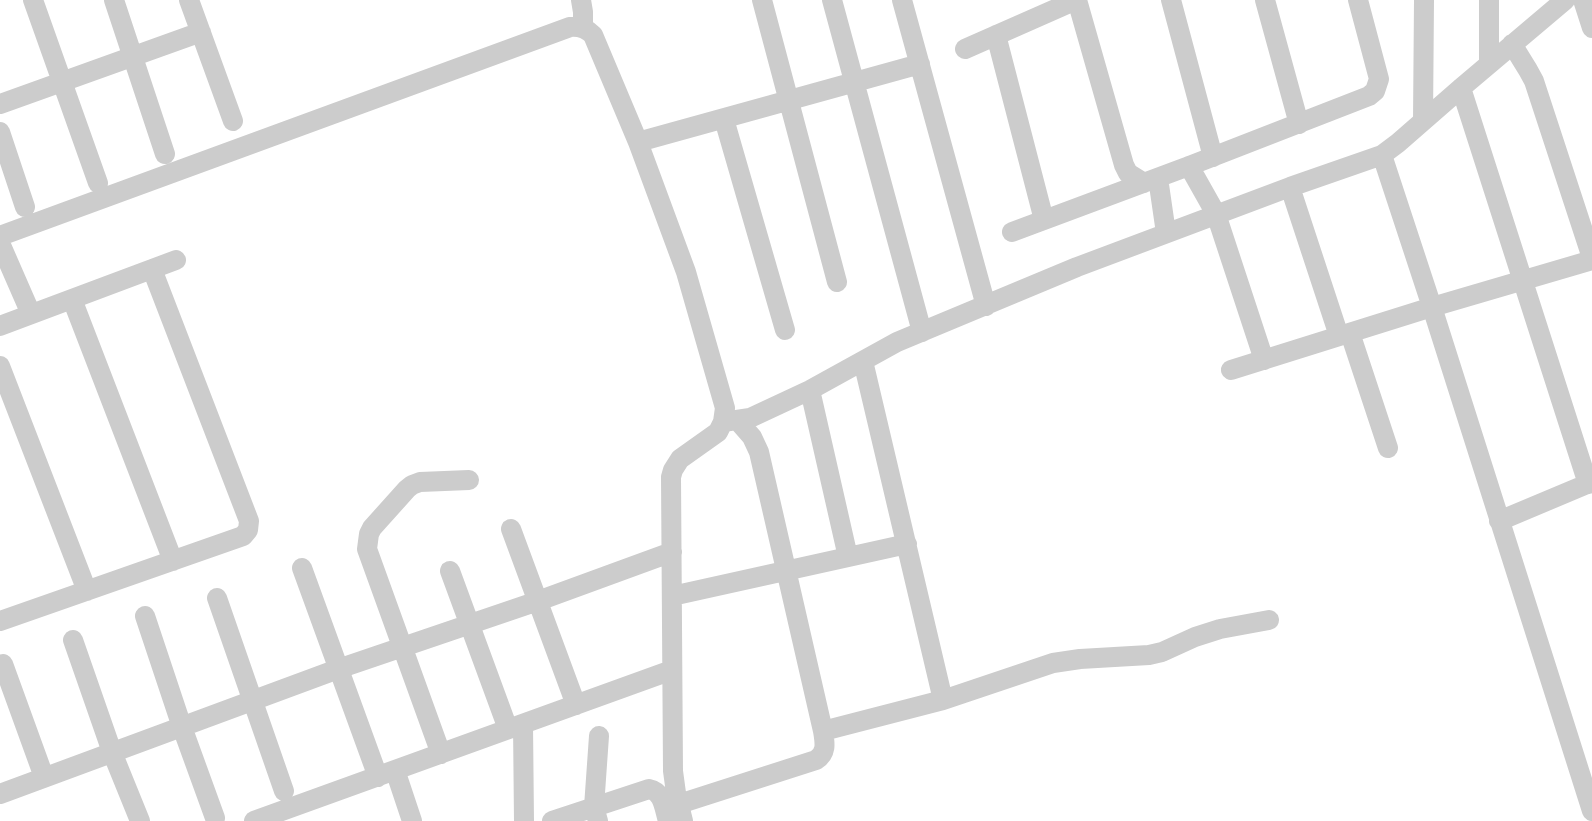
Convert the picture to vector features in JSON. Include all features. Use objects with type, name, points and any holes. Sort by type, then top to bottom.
[{"type":"street","points":[[33,0],[98,183]]},
{"type":"street","points":[[114,0],[165,154]]},
{"type":"street","points":[[189,0],[233,121]]},
{"type":"street","points":[[581,0],[583,28]]},
{"type":"street","points":[[762,0],[837,282]]},
{"type":"street","points":[[832,0],[922,332]]},
{"type":"street","points":[[902,0],[986,306]]},
{"type":"street","points":[[965,49],[1077,0],[1124,165],[1128,173],[1151,181]]},
{"type":"street","points":[[1171,0],[1213,157]]},
{"type":"street","points":[[1265,0],[1299,124]]},
{"type":"street","points":[[1012,232],[1151,181],[1369,96],[1375,91],[1379,79],[1358,0]]},
{"type":"street","points":[[1423,121],[1424,0]]},
{"type":"street","points":[[1489,0],[1489,63]]},
{"type":"street","points":[[1583,0],[1592,28]]},
{"type":"street","points":[[0,236],[570,27],[583,28],[593,35],[638,142],[686,272],[725,408],[731,422],[752,437],[759,452],[825,743],[822,756],[816,760],[681,812],[673,771],[671,477],[680,459],[731,422],[750,418],[810,390],[897,342],[1077,267],[1216,214],[1382,155],[1556,4]]},
{"type":"street","points":[[0,104],[201,32]]},
{"type":"street","points":[[996,35],[1044,220]]},
{"type":"street","points":[[1231,370],[1592,259],[1534,81],[1512,44]]},
{"type":"street","points":[[638,142],[920,64]]},
{"type":"street","points":[[1461,88],[1590,483],[1499,521]]},
{"type":"street","points":[[724,119],[785,330]]},
{"type":"street","points":[[0,132],[25,207]]},
{"type":"street","points":[[1382,155],[1592,812]]},
{"type":"street","points":[[1189,166],[1216,214],[1264,360]]},
{"type":"street","points":[[1151,181],[1166,233]]},
{"type":"street","points":[[1290,187],[1388,448]]},
{"type":"street","points":[[0,243],[31,314]]},
{"type":"street","points":[[0,326],[176,260]]},
{"type":"street","points":[[2,615],[87,591],[243,536],[248,530],[249,526],[152,269]]},
{"type":"street","points":[[72,299],[172,561]]},
{"type":"street","points":[[863,361],[943,700]]},
{"type":"street","points":[[0,366],[87,591]]},
{"type":"street","points":[[810,390],[848,557]]},
{"type":"street","points":[[441,754],[367,549],[372,528],[412,485],[420,482],[469,480]]},
{"type":"street","points":[[511,529],[576,705]]},
{"type":"street","points":[[672,596],[907,544]]},
{"type":"street","points":[[0,794],[338,669],[538,601],[672,552]]},
{"type":"street","points":[[302,568],[338,669],[412,821]]},
{"type":"street","points":[[450,571],[470,624],[516,727],[524,821]]},
{"type":"street","points":[[217,598],[284,791]]},
{"type":"street","points":[[145,616],[215,818]]},
{"type":"street","points":[[823,731],[943,700],[1053,663],[1149,655],[1220,629],[1269,620]]},
{"type":"street","points":[[73,640],[112,752],[140,821]]},
{"type":"street","points":[[3,664],[44,777]]},
{"type":"street","points":[[254,821],[282,816],[387,773],[672,670]]},
{"type":"street","points":[[596,814],[599,736]]},
{"type":"street","points":[[552,821],[596,814],[649,789],[654,790],[662,798],[668,821]]}]
